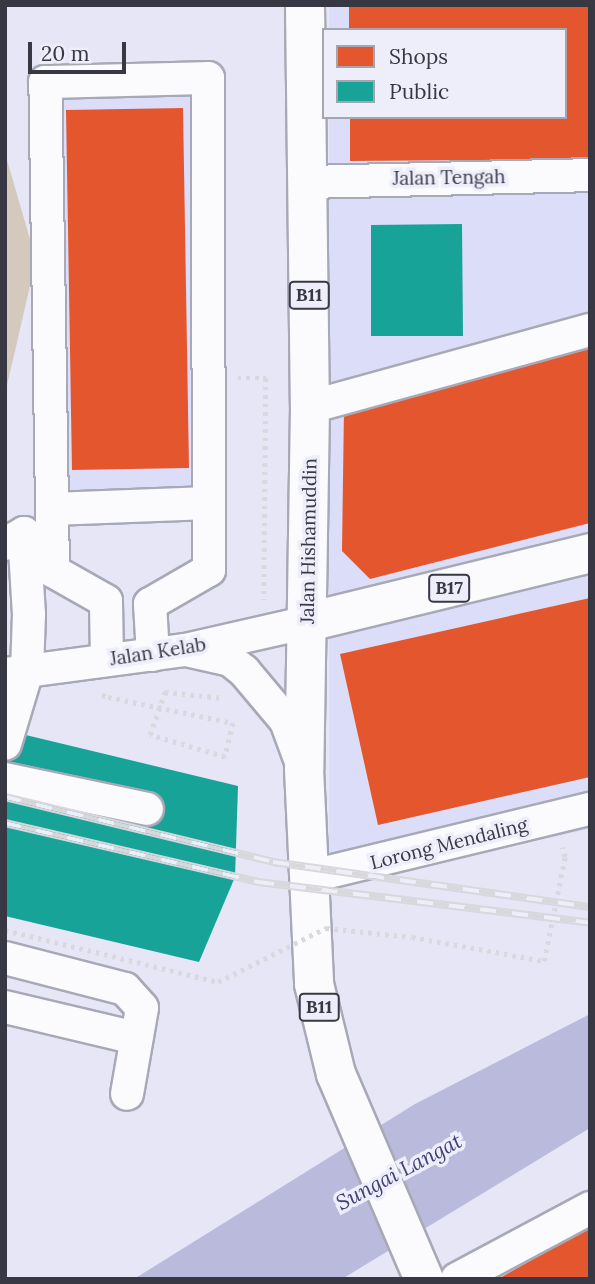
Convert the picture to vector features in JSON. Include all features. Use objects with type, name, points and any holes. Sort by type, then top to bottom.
[{"type":"main road","name":"Jalan Hishamuddin","points":[[305,5],[310,407],[308,622],[303,769],[314,984],[336,1074],[420,1270]]},
{"type":"main road","name":"B17","points":[[308,622],[590,553]]},
{"type":"street","points":[[107,660],[106,601],[53,571],[45,82],[208,78],[209,570],[150,604],[153,655]]},
{"type":"street","name":"Jalan Tengah","points":[[308,182],[590,175]]},
{"type":"street","points":[[310,407],[590,330]]},
{"type":"street","points":[[52,509],[209,503]]},
{"type":"street","points":[[5,544],[24,533],[17,615],[16,673],[5,744]]},
{"type":"street","name":"Jalan Kelab","points":[[16,673],[185,650],[308,622]]},
{"type":"street","points":[[185,650],[230,660],[244,671],[286,721],[303,769]]},
{"type":"street","points":[[5,779],[147,809]]},
{"type":"street","name":"Lorong Mendaling","points":[[308,877],[590,809]]},
{"type":"street","points":[[5,958],[125,989],[142,1008],[127,1094]]},
{"type":"street","points":[[5,1007],[136,1038]]},
{"type":"street","points":[[457,1279],[590,1208]]},
{"type":"path","points":[[209,377],[266,378],[264,632]]},
{"type":"path","points":[[91,693],[108,697],[158,707],[170,710],[233,723],[225,757],[150,735],[158,713],[161,703],[165,692],[226,698],[244,671]]},
{"type":"path","points":[[5,930],[218,982],[326,928],[412,937],[544,961],[565,857],[554,819]]},
{"type":"shaded area","points":[[329,5],[590,5],[590,829],[329,886],[329,119],[567,119],[567,28],[329,28]]},
{"type":"shaded area","points":[[197,93],[202,489],[60,494],[54,95]]},
{"type":"shaded area","points":[[5,153],[36,260],[5,394]]},
{"type":"water","name":"Sungai Langat","points":[[590,1014],[590,1128],[342,1279],[134,1279],[415,1104]]},
{"type":"building: Shops","points":[[349,5],[590,5],[590,159],[350,161],[350,119],[567,119],[567,28],[349,28]]},
{"type":"building: Shops","points":[[183,108],[189,468],[72,470],[66,110]]},
{"type":"building: Shops","points":[[590,346],[590,523],[370,579],[342,551],[344,408]]},
{"type":"building: Shops","points":[[590,598],[590,777],[378,825],[340,654]]},
{"type":"building: Shops","points":[[590,1227],[590,1279],[498,1279]]},
{"type":"building: Public","points":[[462,224],[463,336],[371,336],[371,225]]},
{"type":"building: Public","points":[[5,730],[238,786],[235,877],[199,962],[5,916]]},
{"type":"railway","points":[[5,797],[273,862],[590,907]]},
{"type":"railway","points":[[5,823],[258,882],[590,923]]}]
